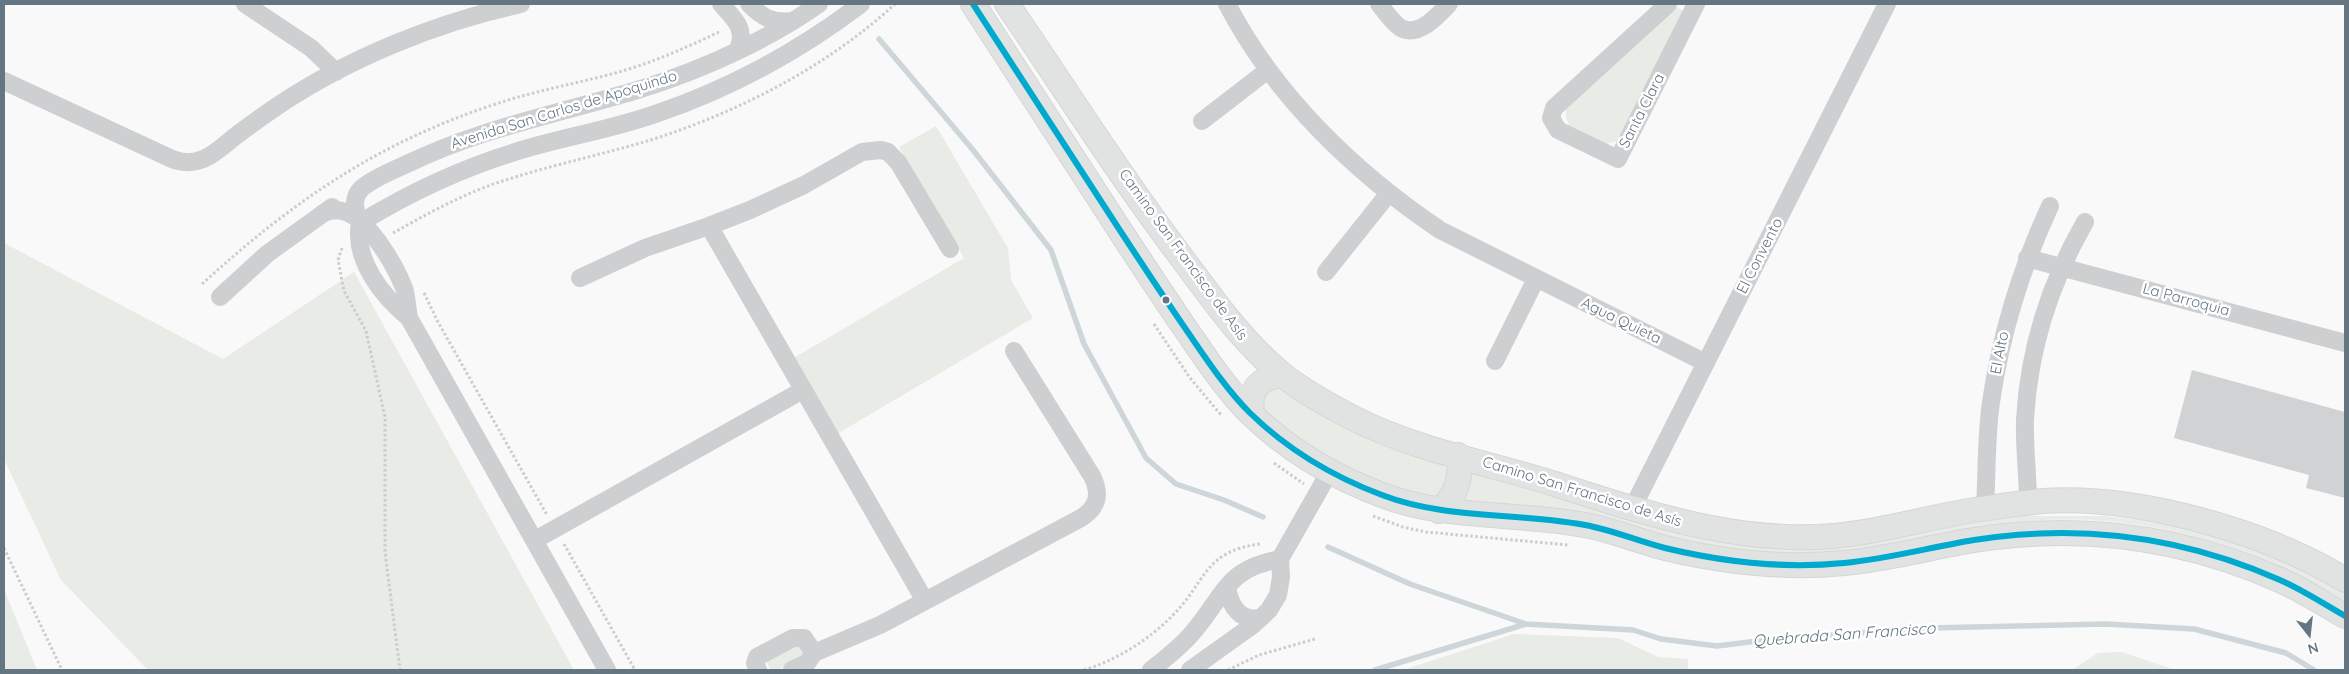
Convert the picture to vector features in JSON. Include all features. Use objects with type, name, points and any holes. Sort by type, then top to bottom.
[{"type":"main road","name":"Camino San Francisco de Asís","points":[[973,4],[1113,219],[1231,392],[1252,414],[1302,454],[1330,471],[1384,496],[1439,511],[1587,525],[1663,547],[1723,560],[1797,565],[1846,563],[1975,540],[2034,534],[2094,533],[2156,540],[2210,554],[2282,581],[2345,616]]},
{"type":"main road","name":"Camino San Francisco de Asís","points":[[1007,4],[1139,198],[1229,322],[1251,347],[1281,374],[1355,419],[1422,446],[1458,455],[1632,509],[1727,531],[1781,536],[1833,536],[1985,508],[2028,503],[2047,501],[2110,504],[2166,512],[2242,532],[2317,563],[2345,580]]},
{"type":"main road","points":[[1113,219],[1139,198]]},
{"type":"main road","points":[[1252,414],[1250,400],[1256,386],[1267,377],[1281,374]]},
{"type":"main road","points":[[1439,511],[1451,500],[1458,486],[1461,471],[1458,455]]},
{"type":"street","points":[[245,4],[311,48],[336,72]]},
{"type":"street","points":[[721,4],[735,19],[741,31],[742,40],[738,49]]},
{"type":"street","points":[[749,4],[766,19],[780,22],[795,21]]},
{"type":"street","name":"Avenida San Carlos de Apoquindo","points":[[220,297],[267,254],[323,213],[398,168],[460,141],[506,125],[646,87],[738,49],[795,21],[820,4]]},
{"type":"street","name":"Avenida San Carlos de Apoquindo","points":[[360,223],[428,184],[468,168],[536,146],[635,121],[701,97],[749,75],[784,55],[861,4]]},
{"type":"street","name":"Agua Quieta","points":[[1227,4],[1248,41],[1268,70],[1314,124],[1388,193],[1440,230],[1706,363]]},
{"type":"street","points":[[1379,4],[1402,29],[1411,30],[1426,25],[1450,4]]},
{"type":"street","name":"Santa Clara","points":[[1668,4],[1554,108],[1551,118],[1558,130],[1618,159],[1696,4]]},
{"type":"street","name":"El Convento","points":[[1632,509],[1887,4]]},
{"type":"street","points":[[4,82],[172,159],[189,163],[207,159],[272,110],[336,72],[407,40],[514,5]]},
{"type":"street","points":[[1202,121],[1268,70]]},
{"type":"street","points":[[580,278],[645,248],[710,226],[779,197],[862,152],[881,150],[888,152],[898,162],[950,249]]},
{"type":"street","points":[[360,223],[355,203],[362,188]]},
{"type":"street","points":[[1326,272],[1388,193]]},
{"type":"street","name":"El Alto","points":[[1985,508],[1987,445],[1996,371],[2007,322],[2027,258],[2050,206]]},
{"type":"street","points":[[323,213],[343,211],[360,223],[378,240],[405,293],[409,318],[607,670]]},
{"type":"street","points":[[2028,503],[2025,444],[2028,389],[2040,327],[2062,267],[2085,222]]},
{"type":"street","points":[[710,226],[925,601]]},
{"type":"street","name":"La Parroquia","points":[[2027,258],[2345,343]]},
{"type":"street","points":[[1494,361],[1536,279]]},
{"type":"street","points":[[792,670],[807,663],[814,654],[856,637],[1081,518],[1096,504],[1098,492],[1092,476],[1014,350]]},
{"type":"street","points":[[535,540],[803,390]]},
{"type":"street","points":[[1190,670],[1270,610],[1278,595],[1281,577],[1280,559],[1307,490],[1330,471]]},
{"type":"street","points":[[1151,670],[1190,636],[1233,578],[1258,563],[1280,559]]},
{"type":"street","points":[[1227,587],[1231,602],[1238,613],[1250,619],[1261,618]]},
{"type":"street","points":[[758,670],[755,659],[757,657],[793,638],[804,638],[814,654]]},
{"type":"path","points":[[360,223],[345,241],[338,260],[344,291],[366,331],[385,417],[385,552],[400,670]]},
{"type":"path","points":[[421,285],[442,329],[635,670]]},
{"type":"path","points":[[1149,315],[1190,378],[1225,420]]},
{"type":"path","points":[[1268,458],[1307,490]]},
{"type":"path","points":[[1367,513],[1403,527],[1426,532],[1576,546]]},
{"type":"path","points":[[1084,670],[1115,656],[1162,625],[1182,606],[1209,567],[1219,558],[1242,548],[1265,543]]},
{"type":"path","points":[[4,548],[62,670]]},
{"type":"path","points":[[1228,670],[1259,655],[1315,639]]},
{"type":"shaded area","points":[[1676,6],[1683,11],[1621,140],[1606,144],[1570,128],[1566,117],[1566,107]]},
{"type":"shaded area","points":[[936,126],[1008,248],[1011,280],[1033,318],[837,434],[792,359],[964,258],[899,147]]},
{"type":"shaded area","points":[[4,243],[223,359],[354,272],[574,670],[148,670],[61,580],[4,459]]},
{"type":"shaded area","points":[[1281,384],[1441,460],[1448,475],[1446,491],[1433,498],[1401,492],[1346,470],[1301,444],[1261,411],[1260,392]]},
{"type":"shaded area","points":[[1468,469],[1672,533],[1741,543],[1847,546],[1895,539],[1967,523],[2023,516],[2104,516],[2159,522],[2201,532],[2282,559],[2345,593],[2345,601],[2307,579],[2225,545],[2182,533],[2138,525],[2094,520],[2049,520],[2005,524],[1908,544],[1854,552],[1765,555],[1699,546],[1462,502]]},
{"type":"shaded area","points":[[4,589],[37,670],[4,670]]},
{"type":"shaded area","points":[[1514,634],[1618,638],[1658,657],[1688,659],[1688,670],[1403,670]]},
{"type":"shaded area","points":[[798,642],[805,655],[778,670],[771,670],[765,660]]},
{"type":"shaded area","points":[[2122,652],[2175,670],[2072,670],[2098,653]]},
{"type":"building","points":[[2192,370],[2345,412],[2345,498],[2306,488],[2309,475],[2174,438]]},
{"type":"waterway","points":[[879,39],[973,150],[1051,250],[1084,344],[1146,458],[1176,484],[1224,500],[1263,517]]},
{"type":"waterway","points":[[1328,547],[1410,584],[1526,624]]},
{"type":"waterway","name":"Quebrada San Francisco","points":[[1375,670],[1526,624],[1633,630],[1661,639],[1717,646],[1774,639],[1930,628],[2106,624],[2194,629],[2286,653],[2314,670]]},
{"type":"transit line","points":[[973,4],[1153,280],[1232,393],[1250,413],[1279,438],[1312,461],[1346,480],[1382,495],[1432,508],[1585,525],[1687,553],[1776,565],[1821,565],[1860,561],[1974,540],[2014,535],[2053,533],[2130,537],[2205,553],[2243,565],[2289,584],[2345,616]]}]
